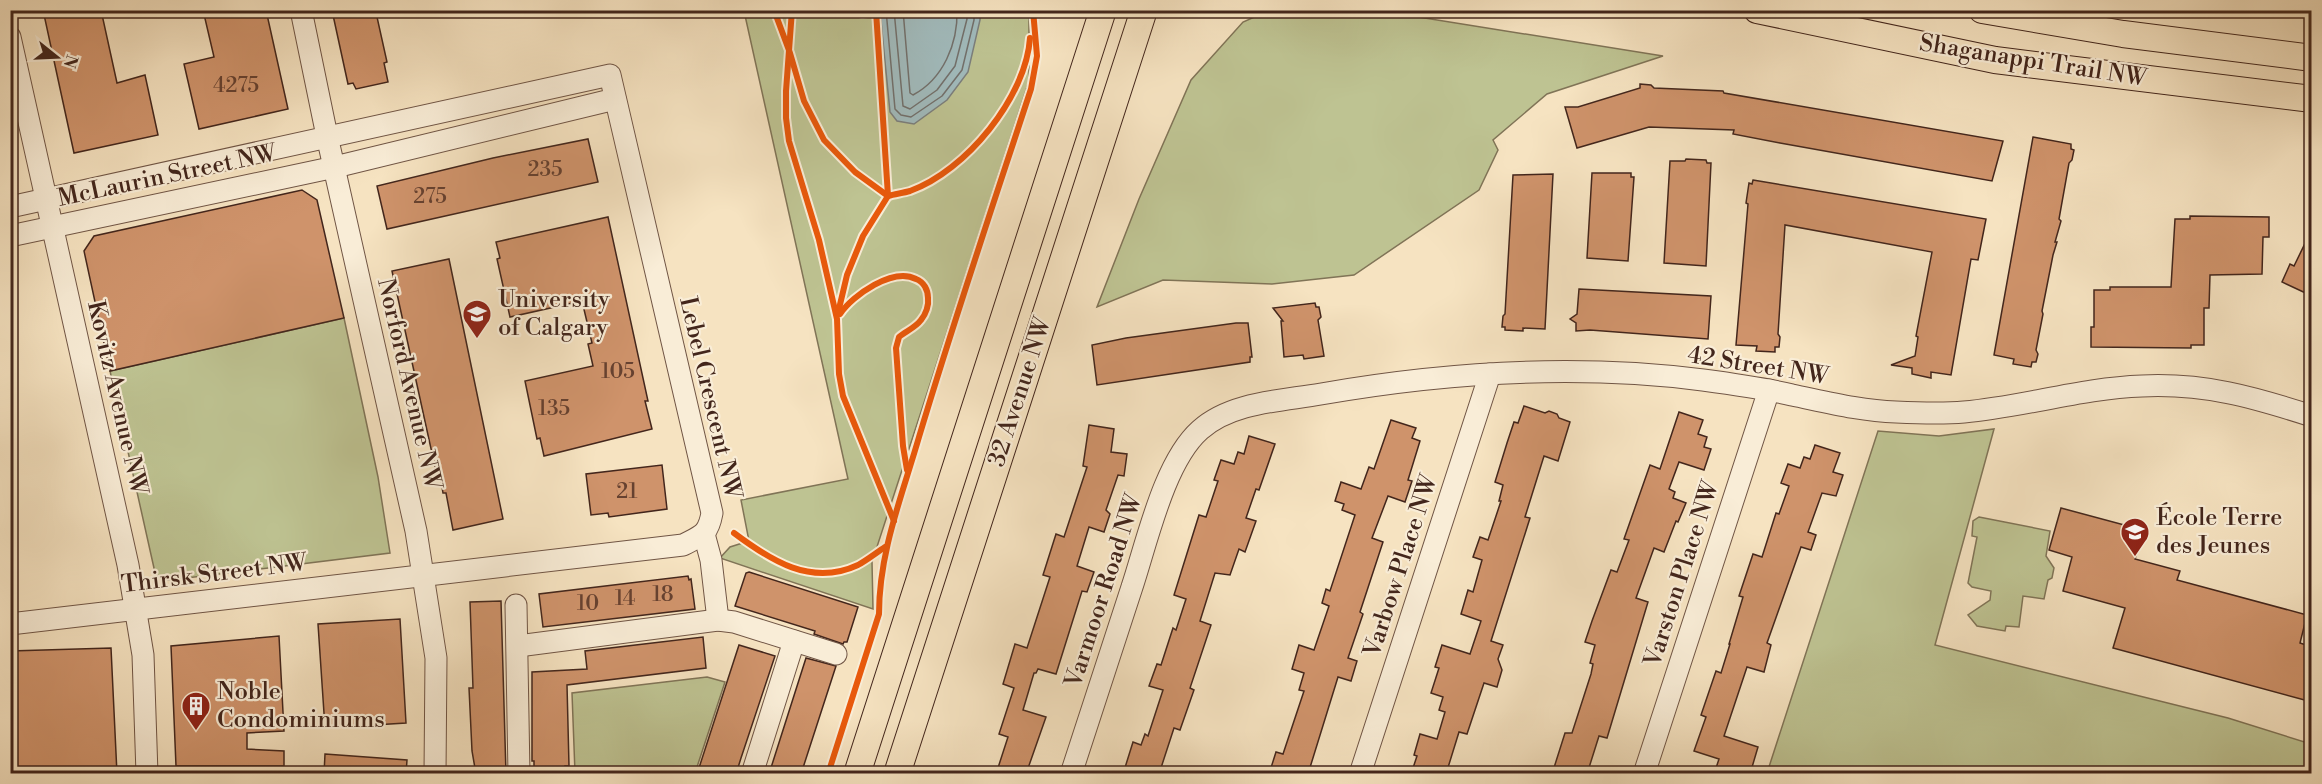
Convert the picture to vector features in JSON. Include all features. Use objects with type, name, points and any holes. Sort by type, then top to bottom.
[{"type":"main road","name":"32 Avenue NW","points":[[857,774],[1103,10]]},
{"type":"main road","name":"32 Avenue NW","points":[[897,774],[1144,10]]},
{"type":"main road","points":[[1135,39],[1154,10]]},
{"type":"main road","name":"Shaganappi Trail NW","points":[[1757,10],[1995,60],[2312,99]]},
{"type":"main road","name":"Shaganappi Trail NW","points":[[1982,10],[2123,34],[2312,58]]},
{"type":"street","name":"Norford Avenue NW","points":[[301,10],[416,531],[435,658],[435,774]]},
{"type":"street","name":"Kovitz Avenue NW","points":[[10,37],[128,565],[143,655],[147,774]]},
{"type":"street","name":"Lebel Crescent NW","points":[[327,136],[610,75],[712,513],[709,527],[704,534],[683,545],[423,574]]},
{"type":"street","points":[[335,166],[615,99]]},
{"type":"street","name":"McLaurin Street NW","points":[[10,207],[327,136]]},
{"type":"street","name":"McLaurin Street NW","points":[[10,236],[335,166]]},
{"type":"street","name":"42 Street NW","points":[[1199,431],[1225,414],[1249,406],[1445,377],[1561,371],[1699,380],[1769,390],[1869,410],[1936,413],[1965,412],[2110,389],[2173,386],[2237,394],[2270,401],[2312,416]]},
{"type":"street","name":"Varbow Place NW","points":[[1360,774],[1490,374]]},
{"type":"street","name":"Varston Place NW","points":[[1644,774],[1769,390]]},
{"type":"street","name":"Varmoor Road NW","points":[[1071,774],[1160,502],[1181,452],[1199,431]]},
{"type":"street","points":[[704,534],[711,560],[718,620]]},
{"type":"street","name":"Thirsk Street NW","points":[[10,624],[423,574]]},
{"type":"street","points":[[516,605],[519,774]]},
{"type":"street","points":[[518,646],[718,620],[734,622],[836,654]]},
{"type":"street","points":[[752,774],[794,641]]},
{"type":"green space","points":[[744,11],[1029,11],[1029,81],[872,562],[873,609],[720,558],[730,547],[749,541],[741,500],[848,479]]},
{"type":"green space","points":[[1268,11],[1381,11],[1663,56],[1547,94],[1493,140],[1498,150],[1479,190],[1354,275],[1272,284],[1163,280],[1097,307],[1139,199],[1191,80],[1243,22]]},
{"type":"green space","points":[[344,318],[378,477],[390,553],[162,581],[161,576],[156,577],[110,371]]},
{"type":"green space","points":[[1994,429],[1935,645],[2228,718],[2311,744],[2311,773],[1767,773],[1878,431],[1939,436]]},
{"type":"green space","points":[[1979,517],[2050,531],[2046,556],[2054,568],[2052,578],[2048,580],[2044,599],[2023,596],[2019,627],[2006,626],[2005,631],[1977,626],[1968,615],[1990,600],[1991,591],[1972,587],[1968,583],[1977,537],[1972,536],[1973,521]]},
{"type":"green space","points":[[707,677],[725,682],[695,773],[575,773],[572,693]]},
{"type":"water","points":[[880,11],[980,11],[968,72],[947,100],[914,124],[897,121],[890,112]]},
{"type":"building","points":[[43,10],[101,10],[117,83],[145,75],[158,135],[74,153]]},
{"type":"building","points":[[203,10],[266,10],[288,109],[199,129],[184,64],[214,57]]},
{"type":"building","points":[[340,10],[373,10],[377,17],[387,62],[384,63],[388,82],[356,89],[353,83],[348,84],[333,15]]},
{"type":"building","points":[[1640,84],[1651,85],[1654,88],[1723,91],[2003,141],[1992,181],[1733,134],[1734,130],[1649,127],[1577,148],[1565,107],[1578,107],[1640,88]]},
{"type":"building","points":[[2033,137],[2071,144],[2071,149],[2074,150],[2069,163],[2059,219],[2061,221],[2042,311],[2036,350],[2038,354],[2036,362],[2032,362],[2031,367],[2013,364],[2014,359],[1994,355]]},
{"type":"building","points":[[588,139],[598,182],[387,229],[377,186],[493,158]]},
{"type":"building","points":[[1686,159],[1706,160],[1707,163],[1711,163],[1706,266],[1664,263],[1670,161],[1685,161]]},
{"type":"building","points":[[1592,173],[1631,173],[1631,177],[1634,177],[1628,261],[1587,258]]},
{"type":"building","points":[[1553,174],[1545,329],[1505,330],[1505,327],[1502,327],[1505,314],[1513,175]]},
{"type":"building","points":[[1753,180],[1986,219],[1978,260],[1971,259],[1951,375],[1931,372],[1931,378],[1912,374],[1912,368],[1891,365],[1915,356],[1918,337],[1916,336],[1932,252],[1785,225],[1779,347],[1775,347],[1775,352],[1756,351],[1757,346],[1736,345],[1748,204],[1746,203],[1749,183],[1752,184]]},
{"type":"building","points":[[302,190],[317,200],[344,318],[110,371],[84,251],[94,236]]},
{"type":"building","points":[[2190,216],[2269,217],[2269,237],[2263,237],[2262,274],[2210,275],[2209,308],[2204,308],[2204,345],[2191,345],[2191,348],[2091,347],[2091,327],[2094,327],[2094,290],[2110,290],[2110,287],[2171,287],[2175,219],[2190,219]]},
{"type":"building","points":[[608,217],[652,429],[544,456],[540,438],[537,439],[525,381],[593,366],[588,344],[592,343],[582,301],[510,317],[497,259],[500,258],[496,242]]},
{"type":"building","points":[[2312,229],[2312,296],[2282,282],[2290,264],[2294,266]]},
{"type":"building","points":[[449,259],[503,519],[453,530],[446,493],[443,493],[440,475],[437,476],[392,271]]},
{"type":"building","points":[[1579,289],[1711,296],[1708,339],[1590,330],[1576,331],[1576,323],[1570,319],[1577,314]]},
{"type":"building","points":[[1315,303],[1316,307],[1319,307],[1321,317],[1318,320],[1324,356],[1304,359],[1303,355],[1284,357],[1281,321],[1283,321],[1273,308]]},
{"type":"building","points":[[1248,323],[1252,357],[1250,357],[1250,362],[1097,385],[1092,345]]},
{"type":"building","points":[[1524,406],[1545,413],[1549,411],[1570,422],[1558,461],[1544,456],[1525,517],[1530,518],[1491,641],[1503,645],[1498,659],[1502,670],[1497,687],[1484,683],[1467,734],[1459,732],[1446,774],[1411,774],[1417,756],[1414,755],[1420,734],[1437,739],[1445,712],[1439,710],[1443,697],[1431,693],[1439,668],[1435,667],[1442,645],[1470,654],[1481,621],[1461,614],[1468,590],[1473,592],[1482,560],[1473,557],[1480,537],[1488,540],[1501,501],[1499,501],[1503,485],[1495,482],[1514,422],[1518,423]]},
{"type":"building","points":[[1679,412],[1703,420],[1698,434],[1707,437],[1704,447],[1711,449],[1704,470],[1679,462],[1669,489],[1675,492],[1673,498],[1686,503],[1664,552],[1654,548],[1636,598],[1648,602],[1607,738],[1599,736],[1587,774],[1552,774],[1565,733],[1572,733],[1591,674],[1593,664],[1590,663],[1595,645],[1585,642],[1592,621],[1611,570],[1617,572],[1629,540],[1624,539],[1650,465],[1660,469]]},
{"type":"building","points":[[1391,420],[1416,428],[1412,438],[1420,441],[1408,480],[1412,481],[1405,502],[1388,496],[1372,538],[1383,542],[1348,658],[1357,661],[1351,681],[1338,677],[1308,774],[1269,774],[1276,752],[1283,754],[1304,691],[1299,690],[1304,673],[1292,669],[1299,645],[1314,650],[1329,606],[1322,603],[1326,589],[1330,591],[1355,515],[1342,510],[1344,504],[1335,501],[1341,482],[1361,489],[1369,467],[1374,469]]},
{"type":"building","points":[[1089,425],[1114,429],[1111,452],[1127,454],[1124,476],[1118,475],[1106,510],[1110,514],[1104,532],[1089,527],[1077,566],[1094,572],[1087,592],[1082,591],[1056,674],[1038,669],[1034,673],[1023,710],[1046,717],[1026,774],[996,774],[1008,737],[999,734],[1014,688],[1003,684],[1015,644],[1027,648],[1050,577],[1043,575],[1056,534],[1064,537],[1087,467],[1083,466]]},
{"type":"building","points":[[1249,436],[1275,444],[1259,490],[1256,489],[1246,518],[1256,521],[1245,552],[1239,549],[1230,575],[1215,573],[1200,621],[1211,625],[1190,688],[1194,690],[1180,730],[1174,728],[1159,774],[1123,774],[1133,742],[1141,745],[1145,734],[1148,736],[1163,690],[1149,686],[1157,664],[1161,665],[1173,628],[1176,630],[1186,599],[1174,595],[1199,515],[1206,517],[1218,481],[1214,480],[1221,460],[1234,464],[1238,452],[1244,454]]},
{"type":"building","points":[[1815,445],[1840,453],[1833,472],[1843,475],[1836,496],[1822,493],[1808,532],[1816,535],[1811,550],[1801,547],[1767,643],[1771,645],[1764,672],[1747,667],[1724,736],[1758,747],[1750,774],[1714,774],[1719,759],[1694,751],[1706,717],[1701,715],[1716,671],[1721,673],[1743,597],[1739,596],[1753,554],[1762,557],[1776,513],[1779,514],[1789,486],[1781,483],[1788,464],[1800,468],[1804,457],[1810,459]]},
{"type":"building","points":[[662,465],[667,509],[609,517],[608,513],[591,515],[586,474]]},
{"type":"building","points":[[2061,508],[2143,530],[2135,559],[2180,571],[2177,580],[2307,615],[2300,643],[2312,647],[2312,702],[2113,648],[2125,608],[2063,591],[2072,557],[2049,550]]},
{"type":"building","points":[[749,572],[858,607],[847,642],[843,644],[814,634],[815,631],[735,606],[746,573]]},
{"type":"building","points":[[688,576],[689,580],[691,579],[695,609],[543,627],[539,594]]},
{"type":"building","points":[[501,601],[506,774],[476,774],[472,751],[469,688],[473,688],[470,602]]},
{"type":"building","points":[[400,619],[406,723],[325,728],[318,624]]},
{"type":"building","name":"Noble Condominiums","points":[[279,636],[284,731],[247,733],[247,749],[284,751],[284,766],[176,766],[171,646]]},
{"type":"building","points":[[703,637],[706,668],[567,685],[569,766],[565,766],[565,774],[534,774],[532,672],[587,669],[585,651]]},
{"type":"building","points":[[739,645],[775,656],[736,774],[697,774]]},
{"type":"building","points":[[111,648],[117,774],[12,774],[10,651]]},
{"type":"building","points":[[806,658],[836,666],[801,774],[769,774]]},
{"type":"building","points":[[325,754],[407,760],[406,774],[324,774]]},
{"type":"cycle path","points":[[774,10],[804,101],[824,140],[855,172],[888,196],[910,191],[931,181],[952,167],[990,129],[1017,84],[1026,61],[1030,38]]},
{"type":"cycle path","points":[[792,10],[786,91],[789,141],[819,240],[837,319],[839,374],[843,396],[894,521]]},
{"type":"cycle path","points":[[838,313],[847,275],[863,236],[888,196],[876,11],[862,14],[862,10]]},
{"type":"cycle path","points":[[828,774],[879,614],[883,568],[899,503],[932,393],[1031,89],[1037,56],[1033,10]]},
{"type":"cycle path","points":[[840,314],[864,291],[885,280],[907,276],[919,280],[926,289],[928,304],[924,315],[916,325],[899,337],[896,348],[903,446],[907,470]]},
{"type":"cycle path","points":[[734,533],[777,561],[808,572],[841,571],[858,565],[885,547]]},
{"type":"place","name":"University of Calgary","points":[[477,340]]},
{"type":"place","name":"École Terre des Jeunes","points":[[2135,558]]},
{"type":"place","name":"Noble Condominiums","points":[[196,732]]}]
